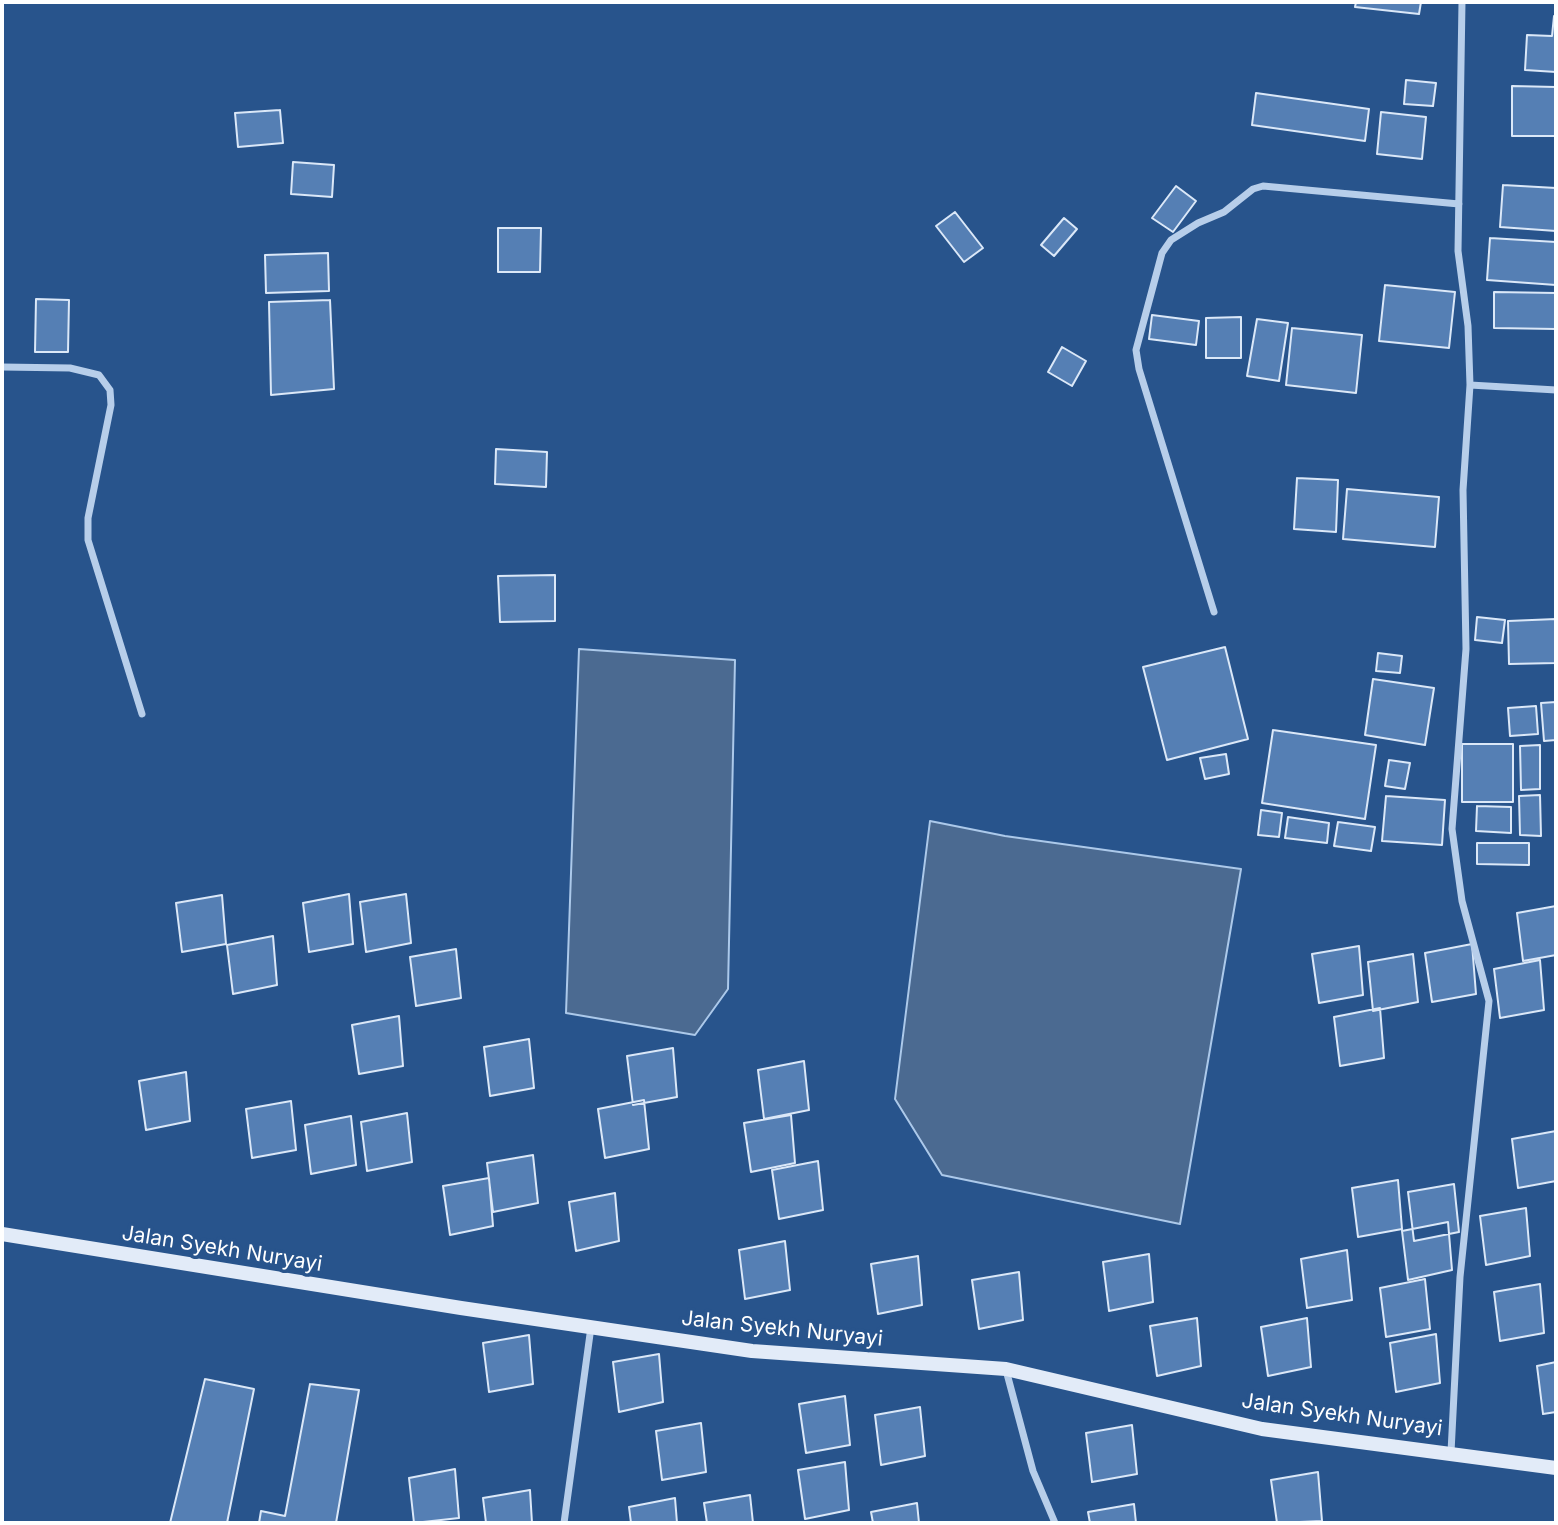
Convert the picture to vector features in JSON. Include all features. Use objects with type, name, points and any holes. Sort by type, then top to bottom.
[{"type":"main road","name":"Jalan Syekh Nuryayi","points":[[2,1234],[752,1351],[1006,1369],[1262,1429],[1556,1468]]},
{"type":"street","points":[[1451,1452],[1460,1277],[1489,1001],[1462,901],[1452,829],[1466,649],[1463,489],[1470,385],[1468,326],[1458,251],[1462,2]]},
{"type":"street","points":[[1214,612],[1139,369],[1136,350],[1162,253],[1171,240],[1198,223],[1224,212],[1253,189],[1263,186],[1460,204]]},
{"type":"street","points":[[2,367],[70,368],[99,375],[110,390],[111,405],[90,506],[88,540],[142,714]]},
{"type":"street","points":[[1470,385],[1556,390]]},
{"type":"street","points":[[564,1523],[591,1327]]},
{"type":"street","points":[[1006,1369],[1033,1471],[1055,1523]]},
{"type":"water","points":[[579,649],[735,660],[728,989],[695,1035],[566,1013]]},
{"type":"water","points":[[930,821],[1005,836],[1241,869],[1180,1224],[942,1175],[895,1099]]},
{"type":"building","points":[[1356,2],[1421,2],[1419,14],[1355,7]]},
{"type":"building","points":[[1554,16],[1556,72],[1525,70],[1527,35],[1552,36]]},
{"type":"building","points":[[1406,80],[1436,83],[1433,106],[1404,104]]},
{"type":"building","points":[[1512,86],[1556,87],[1556,136],[1512,136]]},
{"type":"building","points":[[1256,93],[1369,109],[1365,141],[1252,125]]},
{"type":"building","points":[[280,110],[283,143],[238,147],[235,113]]},
{"type":"building","points":[[1381,112],[1426,117],[1422,159],[1377,154]]},
{"type":"building","points":[[293,162],[334,165],[332,197],[291,194]]},
{"type":"building","points":[[1503,185],[1556,188],[1556,231],[1500,227]]},
{"type":"building","points":[[1176,186],[1196,201],[1173,232],[1152,218]]},
{"type":"building","points":[[955,212],[983,248],[964,262],[936,226]]},
{"type":"building","points":[[1064,218],[1077,229],[1054,256],[1041,245]]},
{"type":"building","points":[[498,228],[541,228],[540,272],[498,272]]},
{"type":"building","points":[[1490,238],[1556,242],[1556,285],[1487,280]]},
{"type":"building","points":[[328,253],[329,291],[266,293],[265,255]]},
{"type":"building","points":[[1385,285],[1455,292],[1449,348],[1379,341]]},
{"type":"building","points":[[1494,292],[1556,293],[1556,329],[1494,328]]},
{"type":"building","points":[[36,299],[69,300],[68,352],[35,352]]},
{"type":"building","points":[[330,300],[334,389],[271,395],[269,302]]},
{"type":"building","points":[[1152,315],[1199,321],[1196,345],[1149,339]]},
{"type":"building","points":[[1241,317],[1241,358],[1206,358],[1206,318]]},
{"type":"building","points":[[1257,319],[1288,323],[1279,381],[1247,376]]},
{"type":"building","points":[[1292,328],[1362,335],[1356,393],[1286,385]]},
{"type":"building","points":[[1062,347],[1086,361],[1072,386],[1048,372]]},
{"type":"building","points":[[496,449],[547,452],[546,487],[495,484]]},
{"type":"building","points":[[1297,478],[1338,480],[1336,532],[1294,529]]},
{"type":"building","points":[[1347,489],[1439,497],[1435,547],[1343,539]]},
{"type":"building","points":[[555,575],[555,621],[500,622],[498,576]]},
{"type":"building","points":[[1477,617],[1505,620],[1502,643],[1475,640]]},
{"type":"building","points":[[1556,619],[1556,663],[1509,664],[1508,621]]},
{"type":"building","points":[[1225,647],[1248,739],[1167,760],[1143,667]]},
{"type":"building","points":[[1378,653],[1402,656],[1400,673],[1376,671]]},
{"type":"building","points":[[1373,679],[1434,688],[1425,745],[1365,735]]},
{"type":"building","points":[[1556,702],[1556,740],[1544,741],[1541,703]]},
{"type":"building","points":[[1536,706],[1538,734],[1510,736],[1508,708]]},
{"type":"building","points":[[1273,730],[1376,745],[1365,819],[1262,803]]},
{"type":"building","points":[[1462,744],[1513,744],[1513,802],[1462,802]]},
{"type":"building","points":[[1540,745],[1540,789],[1521,790],[1520,746]]},
{"type":"building","points":[[1226,754],[1229,774],[1205,779],[1200,758]]},
{"type":"building","points":[[1389,760],[1410,763],[1405,789],[1385,786]]},
{"type":"building","points":[[1540,795],[1541,836],[1520,835],[1519,796]]},
{"type":"building","points":[[1386,796],[1445,800],[1442,845],[1382,841]]},
{"type":"building","points":[[1477,806],[1511,807],[1511,833],[1476,831]]},
{"type":"building","points":[[1261,810],[1282,813],[1279,837],[1258,835]]},
{"type":"building","points":[[1288,817],[1329,823],[1327,843],[1285,838]]},
{"type":"building","points":[[1338,822],[1375,827],[1371,851],[1334,846]]},
{"type":"building","points":[[1477,843],[1529,843],[1529,865],[1477,864]]},
{"type":"building","points":[[349,894],[353,944],[309,952],[303,903]]},
{"type":"building","points":[[406,894],[411,943],[366,952],[360,902]]},
{"type":"building","points":[[222,895],[226,944],[182,952],[176,903]]},
{"type":"building","points":[[1556,906],[1556,955],[1523,961],[1517,913]]},
{"type":"building","points":[[273,936],[277,985],[233,994],[227,945]]},
{"type":"building","points":[[1472,944],[1476,994],[1432,1002],[1425,953]]},
{"type":"building","points":[[1359,946],[1363,995],[1319,1003],[1312,954]]},
{"type":"building","points":[[456,949],[461,998],[416,1006],[410,957]]},
{"type":"building","points":[[1413,954],[1418,1002],[1373,1011],[1368,962]]},
{"type":"building","points":[[1540,960],[1544,1010],[1500,1018],[1494,969]]},
{"type":"building","points":[[1380,1008],[1384,1058],[1340,1066],[1334,1017]]},
{"type":"building","points":[[399,1016],[403,1066],[359,1074],[352,1025]]},
{"type":"building","points":[[529,1039],[534,1088],[490,1096],[484,1047]]},
{"type":"building","points":[[673,1048],[677,1097],[633,1105],[627,1056]]},
{"type":"building","points":[[804,1061],[809,1110],[764,1119],[758,1070]]},
{"type":"building","points":[[186,1072],[190,1121],[146,1130],[139,1081]]},
{"type":"building","points":[[644,1100],[649,1149],[605,1158],[598,1109]]},
{"type":"building","points":[[291,1101],[296,1150],[252,1158],[246,1109]]},
{"type":"building","points":[[407,1113],[412,1162],[367,1171],[361,1122]]},
{"type":"building","points":[[791,1115],[795,1163],[751,1172],[744,1123]]},
{"type":"building","points":[[351,1116],[356,1165],[311,1174],[305,1125]]},
{"type":"building","points":[[1556,1131],[1556,1181],[1518,1188],[1512,1139]]},
{"type":"building","points":[[533,1155],[538,1203],[493,1212],[487,1163]]},
{"type":"building","points":[[818,1161],[823,1210],[779,1219],[772,1170]]},
{"type":"building","points":[[489,1178],[493,1226],[450,1235],[443,1186]]},
{"type":"building","points":[[1398,1180],[1402,1229],[1358,1237],[1352,1188]]},
{"type":"building","points":[[1454,1184],[1459,1232],[1414,1241],[1408,1192]]},
{"type":"building","points":[[615,1193],[619,1241],[576,1251],[569,1202]]},
{"type":"building","points":[[1526,1208],[1530,1256],[1486,1265],[1480,1216]]},
{"type":"building","points":[[1448,1222],[1452,1270],[1408,1280],[1402,1231]]},
{"type":"building","points":[[785,1241],[790,1290],[745,1299],[739,1250]]},
{"type":"building","points":[[1347,1250],[1352,1300],[1307,1308],[1301,1259]]},
{"type":"building","points":[[1149,1254],[1153,1302],[1109,1311],[1103,1262]]},
{"type":"building","points":[[918,1256],[922,1305],[878,1314],[871,1264]]},
{"type":"building","points":[[1019,1272],[1023,1320],[979,1329],[972,1280]]},
{"type":"building","points":[[1425,1279],[1430,1329],[1386,1337],[1380,1288]]},
{"type":"building","points":[[1540,1284],[1544,1333],[1500,1341],[1494,1292]]},
{"type":"building","points":[[1197,1318],[1201,1366],[1157,1376],[1150,1326]]},
{"type":"building","points":[[1307,1318],[1311,1367],[1268,1376],[1261,1327]]},
{"type":"building","points":[[1436,1334],[1440,1383],[1396,1392],[1390,1343]]},
{"type":"building","points":[[529,1335],[533,1384],[489,1392],[483,1343]]},
{"type":"building","points":[[659,1354],[663,1402],[619,1412],[613,1362]]},
{"type":"building","points":[[1556,1362],[1556,1412],[1543,1414],[1537,1366]]},
{"type":"building","points":[[205,1379],[254,1389],[227,1523],[170,1523]]},
{"type":"building","points":[[310,1384],[359,1390],[336,1523],[259,1523],[261,1511],[285,1516]]},
{"type":"building","points":[[845,1396],[850,1445],[806,1453],[799,1404]]},
{"type":"building","points":[[920,1407],[925,1456],[881,1465],[875,1415]]},
{"type":"building","points":[[701,1423],[706,1472],[662,1480],[656,1431]]},
{"type":"building","points":[[1132,1425],[1137,1474],[1092,1482],[1086,1433]]},
{"type":"building","points":[[845,1462],[849,1510],[805,1519],[798,1470]]},
{"type":"building","points":[[455,1469],[459,1518],[414,1523],[409,1478]]},
{"type":"building","points":[[1318,1472],[1322,1521],[1277,1523],[1271,1480]]},
{"type":"building","points":[[530,1490],[532,1523],[486,1523],[483,1498]]},
{"type":"building","points":[[750,1495],[753,1523],[707,1523],[704,1503]]},
{"type":"building","points":[[675,1498],[677,1523],[631,1523],[629,1507]]},
{"type":"building","points":[[917,1503],[919,1523],[873,1523],[871,1512]]},
{"type":"building","points":[[1134,1504],[1136,1523],[1090,1523],[1088,1512]]}]
